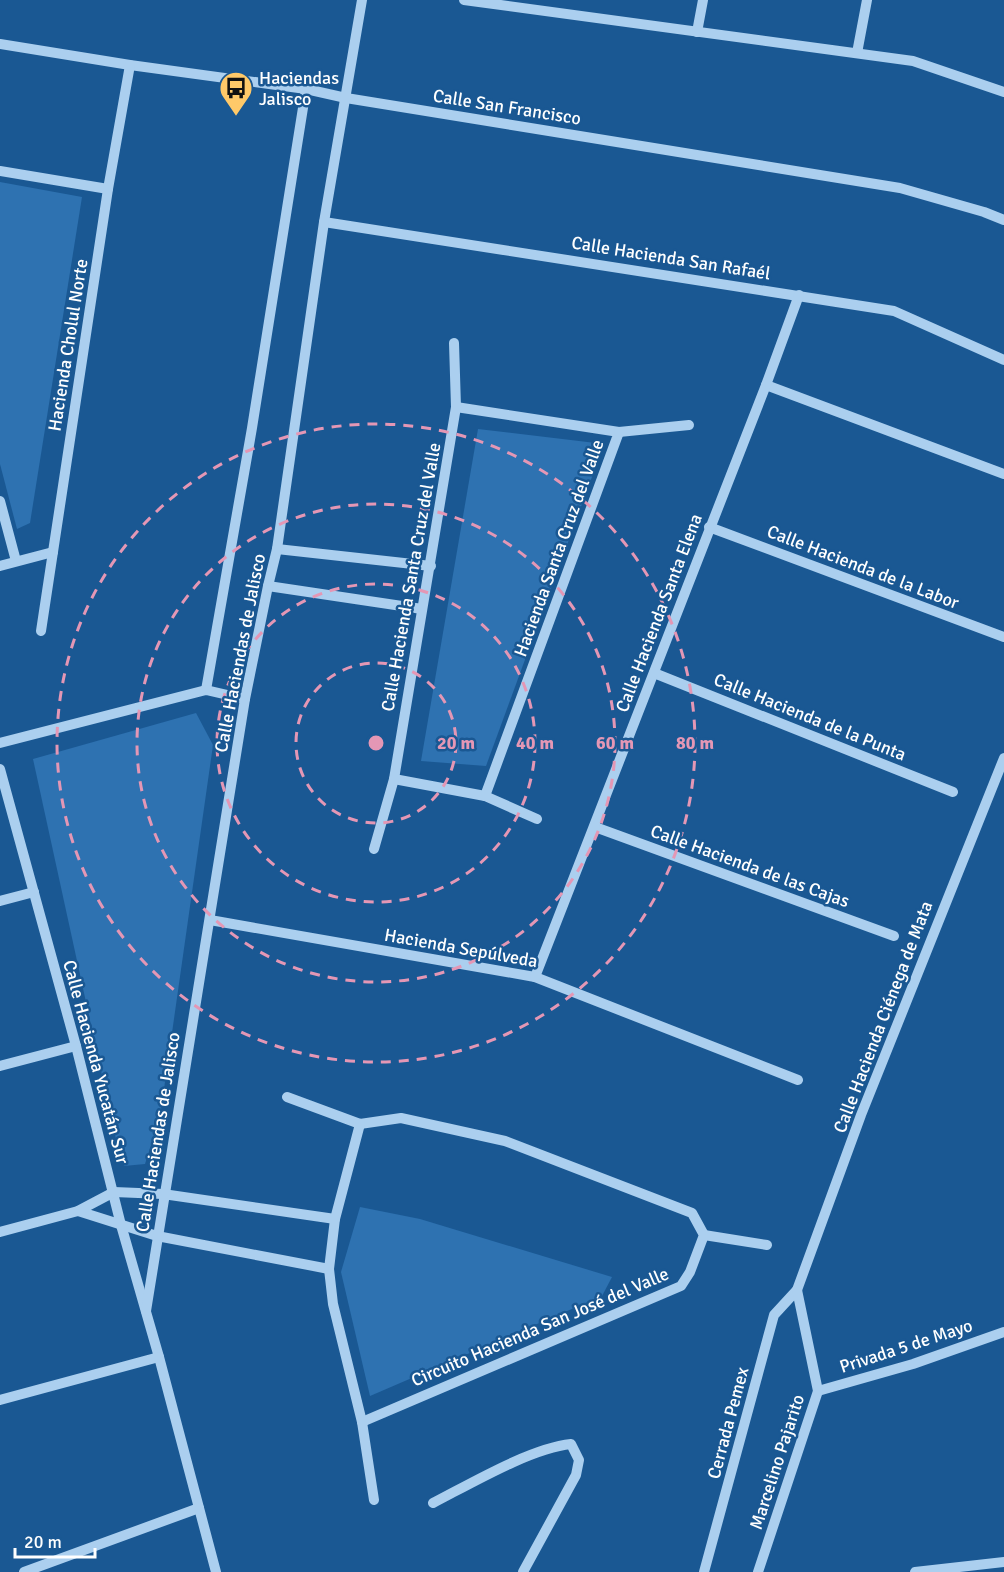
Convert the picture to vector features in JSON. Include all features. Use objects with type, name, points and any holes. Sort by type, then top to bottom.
[{"type":"street","name":"Calle Haciendas de Jalisco","points":[[146,1311],[245,699],[277,549],[324,222],[362,0]]},
{"type":"street","points":[[464,0],[540,5],[697,32],[913,61],[1004,92]]},
{"type":"street","points":[[697,32],[703,0]]},
{"type":"street","points":[[857,53],[867,0]]},
{"type":"street","name":"Calle San Francisco","points":[[0,44],[130,65],[306,89],[346,98],[900,188],[1004,220]]},
{"type":"street","name":"Hacienda Cholul Norte","points":[[41,631],[108,189],[130,65]]},
{"type":"street","name":"Calle Haciendas de Jalisco","points":[[206,690],[252,428],[306,89]]},
{"type":"street","points":[[0,171],[108,189]]},
{"type":"street","name":"Calle Hacienda San Rafaél","points":[[324,222],[894,311],[1004,360]]},
{"type":"street","name":"Calle Hacienda Santa Elena","points":[[536,977],[799,295]]},
{"type":"street","name":"Calle Hacienda Santa Cruz del Valle","points":[[374,849],[394,779],[431,566],[456,407],[454,343]]},
{"type":"street","points":[[766,385],[1004,474]]},
{"type":"street","name":"Hacienda Santa Cruz del Valle","points":[[456,407],[619,432],[485,796]]},
{"type":"street","points":[[619,432],[689,425]]},
{"type":"street","points":[[0,501],[16,561]]},
{"type":"street","name":"Calle Hacienda de la Labor","points":[[710,527],[1004,638]]},
{"type":"street","points":[[277,549],[431,566]]},
{"type":"street","points":[[0,566],[53,552]]},
{"type":"street","points":[[268,586],[423,609]]},
{"type":"street","name":"Calle Hacienda de la Punta","points":[[654,673],[953,792]]},
{"type":"street","points":[[0,743],[206,690],[245,699]]},
{"type":"street","name":"Calle Hacienda Ciénega de Mata","points":[[797,1290],[861,1115],[1004,758]]},
{"type":"street","name":"Calle Hacienda Yucatán Sur","points":[[0,769],[216,1572]]},
{"type":"street","points":[[394,779],[485,796],[537,819]]},
{"type":"street","name":"Calle Hacienda de las Cajas","points":[[595,827],[894,936]]},
{"type":"street","points":[[0,901],[34,892]]},
{"type":"street","name":"Hacienda Sepúlveda","points":[[210,920],[536,977],[798,1080]]},
{"type":"street","points":[[0,1066],[76,1046]]},
{"type":"street","points":[[287,1097],[360,1124],[401,1118],[505,1141],[692,1213],[704,1235],[767,1245]]},
{"type":"street","points":[[360,1124],[335,1219],[329,1269],[333,1304],[362,1422],[374,1500]]},
{"type":"street","points":[[0,1232],[78,1211],[114,1192],[164,1194],[335,1219]]},
{"type":"street","points":[[78,1211],[157,1236],[329,1269]]},
{"type":"street","name":"Circuito Hacienda San José del Valle","points":[[362,1422],[681,1286],[690,1272],[704,1235]]},
{"type":"street","name":"Marcelino Pajarito","points":[[758,1572],[818,1391],[797,1290]]},
{"type":"street","name":"Cerrada Pemex","points":[[704,1572],[774,1315],[797,1290]]},
{"type":"street","name":"Privada 5 de Mayo","points":[[818,1391],[913,1364],[1004,1332]]},
{"type":"street","points":[[0,1400],[159,1357]]},
{"type":"street","points":[[433,1503],[554,1446],[571,1444],[579,1460],[576,1475],[523,1572]]},
{"type":"street","points":[[24,1572],[199,1508]]},
{"type":"street","points":[[915,1572],[1004,1562]]},
{"type":"shaded area","points":[[0,182],[82,197],[30,523],[17,529],[0,464]]},
{"type":"shaded area","points":[[478,429],[604,444],[486,766],[421,761]]},
{"type":"shaded area","points":[[196,713],[213,745],[160,1117],[145,1164],[124,1166],[115,1135],[33,759]]},
{"type":"shaded area","points":[[360,1207],[420,1219],[612,1277],[602,1296],[370,1396],[341,1272]]},
{"type":"place","name":"Haciendas Jalisco","points":[[236,117]]}]
